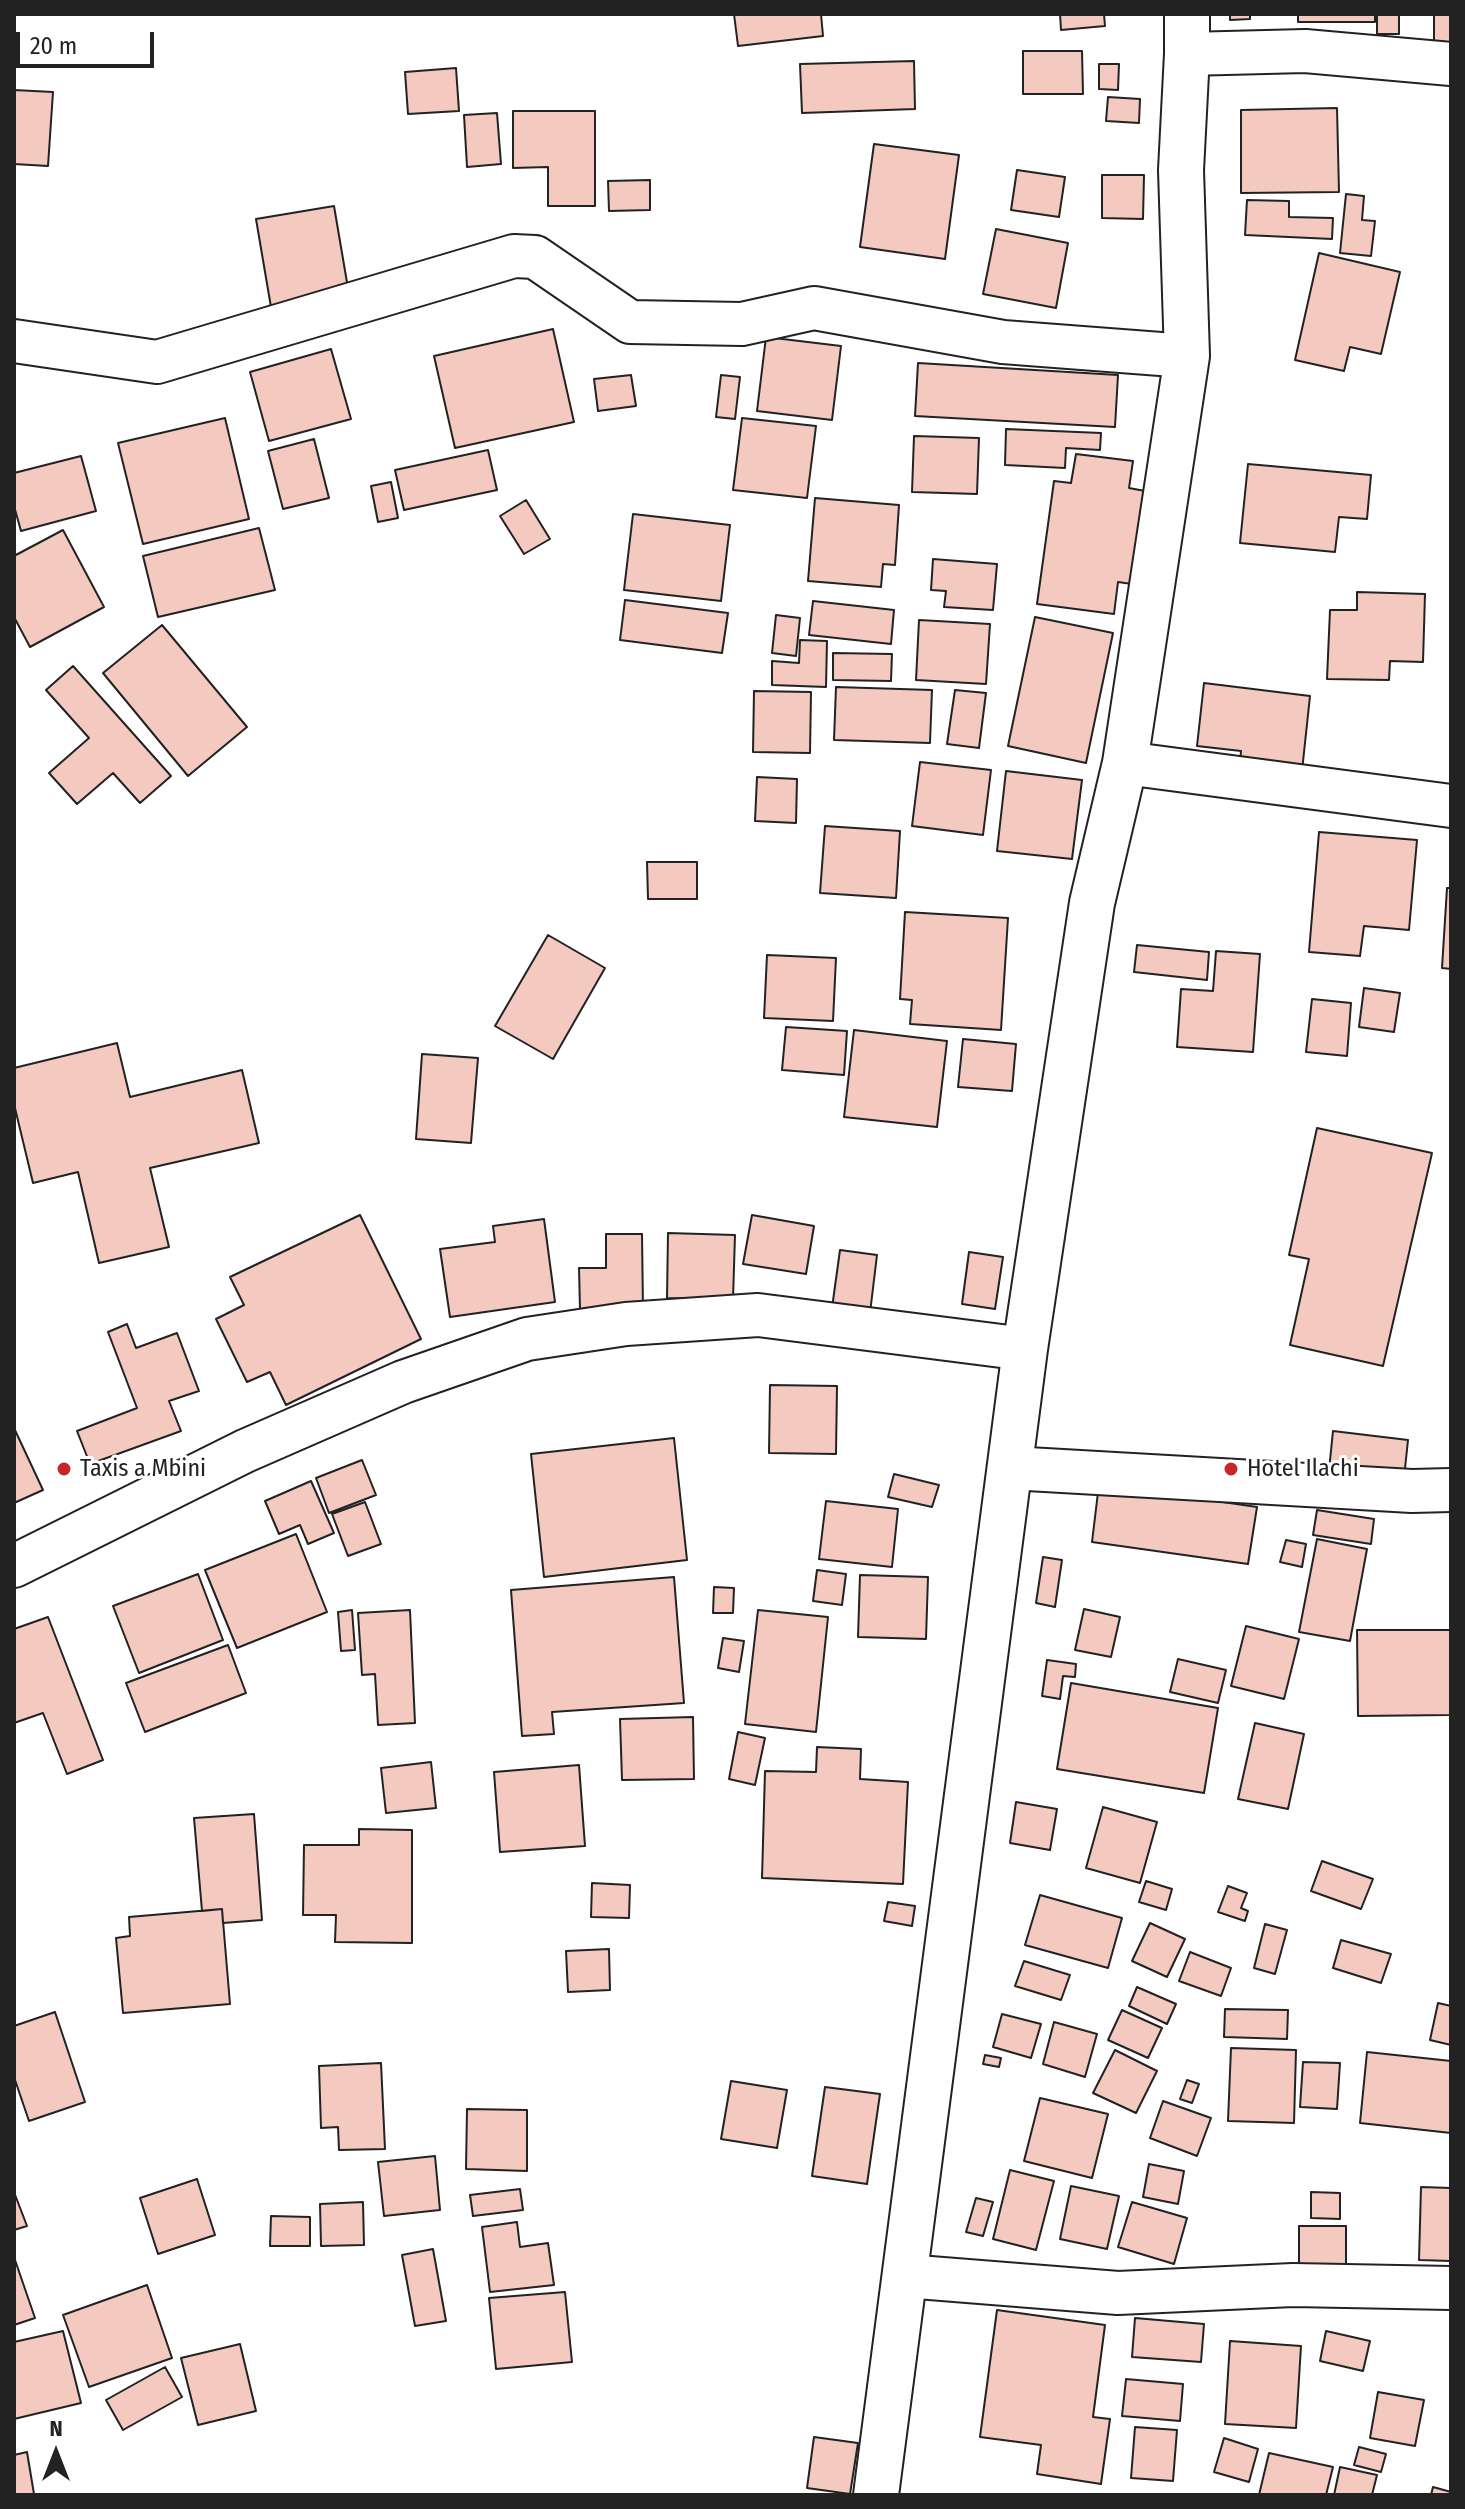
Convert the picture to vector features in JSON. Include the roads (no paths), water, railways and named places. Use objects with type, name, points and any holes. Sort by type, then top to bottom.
[{"type":"main road","points":[[876,2495],[1025,1349],[1092,903],[1125,763],[1187,356],[1181,170],[1187,34]]},
{"type":"street","points":[[1187,34],[1305,51],[1451,64]]},
{"type":"street","points":[[14,341],[157,362],[514,256],[535,257],[630,322],[742,324],[814,308],[1003,342],[1187,356]]},
{"type":"street","points":[[1125,763],[1451,806]]},
{"type":"street","points":[[14,1566],[245,1451],[403,1382],[527,1339],[626,1324],[758,1315],[1025,1349]]},
{"type":"street","points":[[1010,1468],[1412,1491],[1451,1490]]},
{"type":"street","points":[[905,2276],[1118,2293],[1293,2285],[1451,2288]]},
{"type":"place","name":"Taxis a Mbini","points":[[64,1469]]},
{"type":"place","name":"Hotel Ilachi","points":[[1231,1469]]}]
